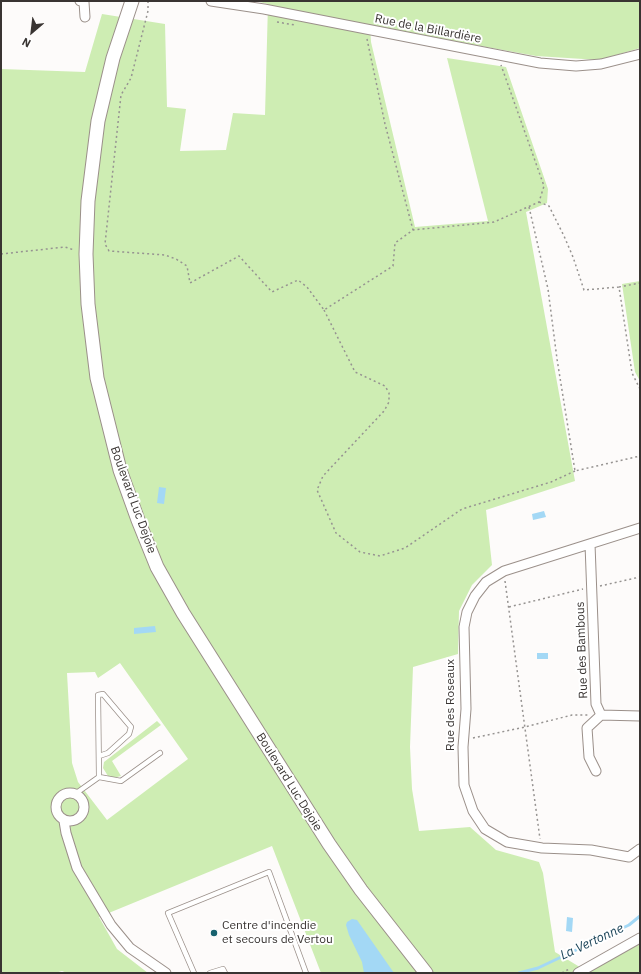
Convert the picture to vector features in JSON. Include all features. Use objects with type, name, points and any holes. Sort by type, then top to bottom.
[{"type":"main road","name":"Boulevard Luc Dejoie","points":[[132,1],[113,58],[98,121],[88,201],[86,254],[88,304],[97,378],[120,470],[157,567],[210,656],[329,844],[365,896],[426,973]]},
{"type":"street","points":[[80,1],[84,2],[85,17]]},
{"type":"street","name":"Rue de la Billardière","points":[[211,1],[264,9],[540,63],[576,66],[601,64],[640,54]]},
{"type":"street","name":"Rue des Roseaux","points":[[640,528],[504,571],[486,582],[475,596],[468,612],[464,627],[466,709],[463,740],[464,785],[473,811],[485,829],[507,842],[542,848],[591,850],[629,857],[640,849]]},
{"type":"street","name":"Rue des Bambous","points":[[590,544],[596,704],[601,715]]},
{"type":"street","points":[[596,771],[589,757],[587,728],[601,715],[640,716]]},
{"type":"street","points":[[64,821],[73,821],[81,817],[83,813],[82,800],[75,794],[65,794],[56,804],[57,814],[64,821],[66,833],[77,868],[111,925],[130,948],[166,973]]},
{"type":"street","points":[[578,973],[640,938]]},
{"type":"lane","points":[[99,756],[108,753],[129,734],[131,728],[103,694],[98,695],[99,777]]},
{"type":"lane","points":[[75,794],[99,777],[121,781],[160,753]]},
{"type":"lane","points":[[194,973],[168,913],[269,872],[306,973]]},
{"type":"lane","points":[[210,973],[224,969],[225,973]]},
{"type":"path","points":[[148,1],[148,11],[131,78],[121,95],[104,244],[109,251],[165,256],[176,259],[187,266],[190,283],[239,256],[272,292],[298,280],[307,287],[324,310],[355,372],[385,386],[389,393],[389,402],[384,410],[323,476],[317,490],[336,533],[360,552],[380,556],[405,548],[462,509],[551,482],[575,471],[640,456]]},
{"type":"path","points":[[367,39],[385,124],[413,230]]},
{"type":"path","points":[[500,63],[544,186],[540,202]]},
{"type":"path","points":[[324,310],[393,266],[395,243],[413,230],[494,222],[540,202],[549,206],[573,257],[584,290],[619,287],[640,283]]},
{"type":"path","points":[[529,206],[548,289],[557,359],[575,471]]},
{"type":"path","points":[[1,254],[65,247],[86,254]]},
{"type":"path","points":[[619,287],[632,372],[640,389]]},
{"type":"path","points":[[504,571],[542,848]]},
{"type":"path","points":[[509,607],[640,577]]},
{"type":"path","points":[[463,740],[525,728],[572,714],[601,715]]},
{"type":"green space","points":[[255,1],[640,1],[640,48],[599,60],[536,56],[370,26],[371,42],[415,227],[488,221],[447,58],[506,67],[548,189],[547,203],[526,212],[575,481],[486,510],[492,565],[472,585],[459,611],[458,654],[413,667],[410,747],[412,789],[419,831],[470,827],[496,850],[539,862],[543,873],[555,952],[588,972],[640,944],[640,973],[321,973],[272,846],[99,917],[117,949],[148,973],[67,973],[62,971],[55,973],[1,973],[1,69],[85,72],[102,14],[165,24],[167,107],[186,109],[180,151],[226,150],[233,113],[265,115],[268,4]],"holes":[[[120,663],[188,759],[107,820],[78,782],[72,763],[67,673],[95,672],[98,678]]]},
{"type":"green space","points":[[640,281],[640,381],[635,372],[622,284]]},
{"type":"green space","points":[[157,721],[161,725],[112,761],[121,776],[113,778],[108,776],[103,768],[104,762]]},
{"type":"water","points":[[159,487],[166,488],[164,504],[157,503]]},
{"type":"water","points":[[544,511],[546,517],[533,520],[532,514]]},
{"type":"water","points":[[155,626],[156,632],[134,634],[134,628]]},
{"type":"water","points":[[537,653],[548,653],[548,659],[537,659]]},
{"type":"water","points":[[567,917],[573,918],[572,932],[566,931]]},
{"type":"water","points":[[352,919],[357,920],[394,973],[364,973],[362,962],[349,935],[346,925],[347,922]]},
{"type":"waterway","name":"La Vertonne","points":[[519,973],[538,968],[629,925],[640,916]]},
{"type":"place","name":"Centre d'incendie et secours de Vertou","points":[[214,933]]}]
